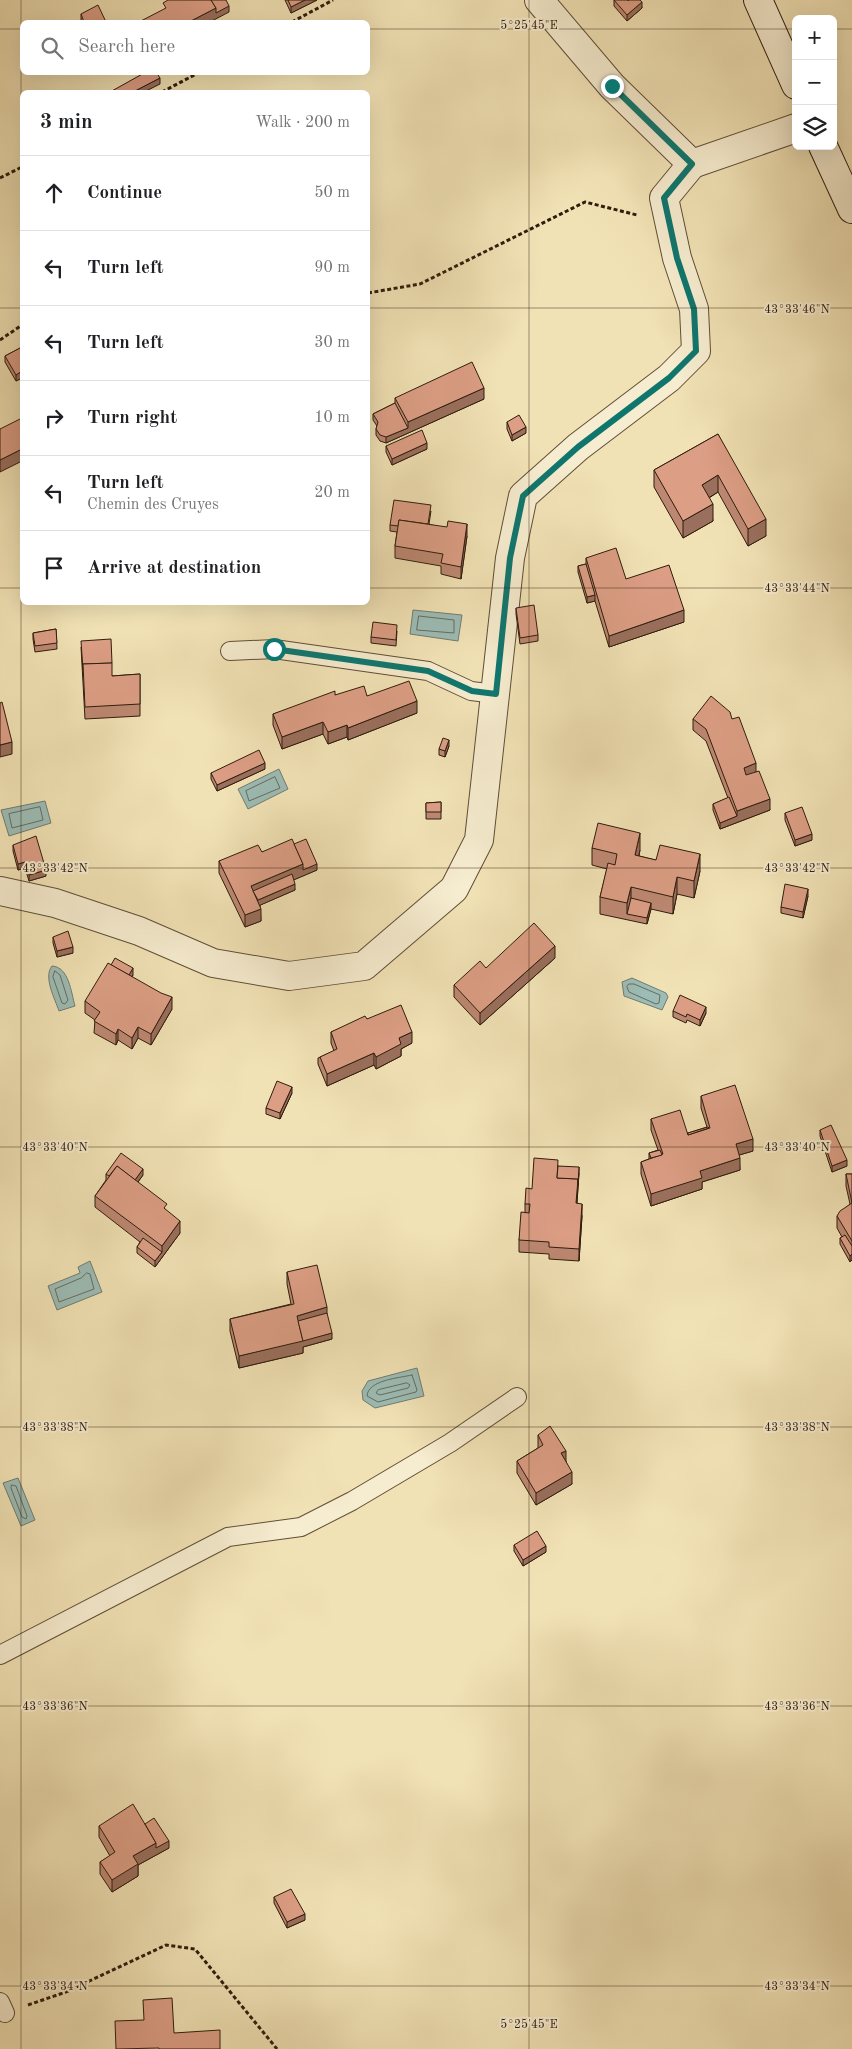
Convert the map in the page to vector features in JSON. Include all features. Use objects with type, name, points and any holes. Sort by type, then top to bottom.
[{"type":"street","points":[[540,0],[612,86],[692,164]]},
{"type":"street","points":[[758,0],[792,76]]},
{"type":"street","points":[[0,891],[56,902],[139,931],[213,964],[288,976],[364,966],[454,890],[479,840],[510,558],[523,496],[578,447],[669,378],[696,351],[694,309],[677,258],[664,198],[692,164],[792,129]]},
{"type":"street","points":[[825,150],[852,208]]},
{"type":"lane","points":[[230,652],[274,649],[428,671],[472,691],[496,694]]},
{"type":"lane","points":[[0,1655],[228,1537],[301,1527],[352,1501],[450,1443],[517,1397]]},
{"type":"path","points":[[296,20],[333,0]]},
{"type":"path","points":[[166,90],[194,75]]},
{"type":"path","points":[[0,178],[20,167]]},
{"type":"path","points":[[370,293],[420,284],[584,202],[669,223]]},
{"type":"path","points":[[0,340],[20,326]]},
{"type":"path","points":[[2,2008],[66,1992],[166,1945],[195,1949],[278,2049]]},
{"type":"water","points":[[413,610],[462,615],[458,641],[410,634]]},
{"type":"water","points":[[279,769],[288,789],[248,809],[238,789]]},
{"type":"water","points":[[45,801],[51,823],[9,836],[1,810]]},
{"type":"water","points":[[52,966],[58,967],[66,975],[75,1006],[59,1011],[49,982]]},
{"type":"water","points":[[632,978],[666,993],[668,997],[662,1010],[624,996],[622,982]]},
{"type":"water","points":[[90,1261],[102,1292],[57,1310],[48,1286],[80,1273],[78,1267]]},
{"type":"water","points":[[417,1368],[424,1396],[375,1408],[363,1400],[362,1391],[368,1381]]},
{"type":"water","points":[[18,1478],[35,1520],[21,1526],[3,1483]]},
{"type":"building","points":[[168,0],[211,0],[216,8],[193,20],[143,20],[166,8],[163,3]]},
{"type":"building","points":[[211,0],[226,0],[229,6],[216,13],[216,8]]},
{"type":"building","points":[[288,0],[305,0],[291,7]]},
{"type":"building","points":[[614,0],[640,0],[642,2],[627,15]]},
{"type":"building","points":[[98,5],[105,20],[83,20],[81,14]]},
{"type":"building","points":[[141,75],[158,75],[160,78],[137,90],[114,90]]},
{"type":"building","points":[[20,348],[20,372],[16,375],[5,356]]},
{"type":"building","points":[[472,362],[484,388],[408,422],[395,398]]},
{"type":"building","points":[[395,403],[408,428],[386,437],[380,435],[376,429],[378,422],[373,414]]},
{"type":"building","points":[[519,415],[526,427],[512,435],[507,422]]},
{"type":"building","points":[[20,419],[20,450],[0,460],[0,429]]},
{"type":"building","points":[[422,430],[427,443],[392,459],[386,446]]},
{"type":"building","points":[[718,434],[766,519],[748,529],[718,475],[702,485],[713,504],[683,521],[654,470]]},
{"type":"building","points":[[394,500],[431,505],[428,524],[399,520],[398,526],[390,525]]},
{"type":"building","points":[[399,520],[447,527],[448,521],[467,524],[461,567],[441,563],[443,554],[395,546]]},
{"type":"building","points":[[616,548],[626,579],[669,565],[684,610],[609,636],[586,558]]},
{"type":"building","points":[[586,564],[595,595],[587,597],[578,566]]},
{"type":"building","points":[[534,605],[538,635],[520,638],[516,608]]},
{"type":"building","points":[[373,622],[397,625],[396,640],[371,637]]},
{"type":"building","points":[[56,629],[57,643],[35,646],[33,633]]},
{"type":"building","points":[[111,639],[112,663],[83,664],[83,670],[81,641]]},
{"type":"building","points":[[112,663],[112,676],[140,674],[140,704],[85,707],[83,664]]},
{"type":"building","points":[[409,681],[417,701],[348,728],[347,725],[328,732],[323,722],[282,737],[273,714],[335,691],[335,695],[364,686],[367,696]]},
{"type":"building","points":[[711,696],[730,712],[732,719],[739,717],[756,763],[744,768],[746,775],[759,771],[770,799],[737,811],[706,729],[693,719]]},
{"type":"building","points":[[2,702],[12,742],[0,745],[0,703]]},
{"type":"building","points":[[443,738],[449,740],[445,751],[439,749]]},
{"type":"building","points":[[259,750],[265,763],[217,785],[211,773]]},
{"type":"building","points":[[729,797],[737,816],[720,823],[713,804]]},
{"type":"building","points":[[441,802],[441,812],[426,812],[426,803]]},
{"type":"building","points":[[802,807],[812,834],[795,840],[785,813]]},
{"type":"building","points":[[598,823],[640,833],[635,855],[656,860],[660,845],[700,854],[694,881],[677,877],[673,897],[631,887],[627,903],[600,897],[608,863],[615,865],[617,854],[592,848]]},
{"type":"building","points":[[36,836],[46,870],[29,875],[25,862],[18,864],[13,845]]},
{"type":"building","points":[[292,839],[303,864],[251,886],[261,909],[245,915],[219,861],[258,845],[262,852]]},
{"type":"building","points":[[306,839],[317,864],[303,870],[303,864],[294,844]]},
{"type":"building","points":[[292,874],[295,884],[258,900],[253,891]]},
{"type":"building","points":[[785,884],[808,889],[803,912],[781,907]]},
{"type":"building","points":[[631,898],[651,903],[647,918],[627,914]]},
{"type":"building","points":[[534,923],[555,946],[480,1013],[454,985],[480,961],[486,968]]},
{"type":"building","points":[[68,931],[73,947],[57,951],[53,937]]},
{"type":"building","points":[[115,958],[133,968],[129,975],[111,965]]},
{"type":"building","points":[[108,963],[161,993],[172,997],[151,1034],[138,1027],[132,1038],[118,1029],[116,1034],[94,1021],[100,1012],[85,1001]]},
{"type":"building","points":[[680,995],[706,1007],[700,1020],[687,1014],[686,1017],[673,1011]]},
{"type":"building","points":[[401,1005],[412,1032],[399,1038],[401,1044],[376,1057],[374,1053],[327,1074],[320,1057],[337,1049],[331,1032],[365,1016],[367,1019]]},
{"type":"building","points":[[277,1081],[292,1087],[280,1113],[266,1108]]},
{"type":"building","points":[[735,1085],[753,1139],[736,1144],[740,1158],[700,1171],[702,1178],[651,1194],[641,1162],[663,1154],[651,1119],[680,1110],[688,1135],[710,1128],[701,1096]]},
{"type":"building","points":[[831,1125],[847,1160],[832,1166],[820,1130]]},
{"type":"building","points":[[709,1128],[688,1135],[688,1133]]},
{"type":"building","points":[[660,1150],[662,1155],[651,1158],[649,1153]]},
{"type":"building","points":[[121,1153],[143,1169],[135,1180],[117,1166],[109,1176],[106,1174]]},
{"type":"building","points":[[534,1158],[558,1160],[557,1178],[578,1179],[576,1203],[582,1204],[579,1249],[549,1247],[549,1242],[519,1240],[521,1212],[529,1213],[530,1204],[525,1204],[526,1188],[532,1189]]},
{"type":"building","points":[[117,1166],[167,1204],[164,1208],[180,1221],[162,1246],[95,1196]]},
{"type":"building","points":[[558,1166],[579,1167],[578,1185],[578,1179],[557,1178]]},
{"type":"building","points":[[846,1174],[852,1174],[852,1203]]},
{"type":"building","points":[[852,1203],[852,1241],[837,1216],[840,1211]]},
{"type":"building","points":[[845,1235],[852,1246],[852,1254],[850,1256],[840,1238]]},
{"type":"building","points":[[143,1238],[162,1252],[155,1261],[137,1247]]},
{"type":"building","points":[[317,1265],[327,1307],[297,1316],[303,1341],[239,1356],[230,1319],[294,1304],[287,1272]]},
{"type":"building","points":[[327,1313],[332,1333],[303,1341],[298,1321]]},
{"type":"building","points":[[550,1426],[566,1451],[561,1453],[572,1472],[536,1493],[517,1461],[543,1445],[538,1435]]},
{"type":"building","points":[[537,1531],[546,1546],[523,1560],[514,1545]]},
{"type":"building","points":[[133,1804],[156,1843],[133,1856],[138,1864],[112,1880],[100,1862],[115,1852],[99,1826]]},
{"type":"building","points":[[154,1818],[169,1841],[156,1848],[156,1843],[145,1824]]},
{"type":"building","points":[[291,1889],[305,1914],[287,1922],[274,1897]]},
{"type":"building","points":[[172,1998],[174,2033],[220,2030],[220,2049],[116,2049],[115,2021],[144,2020],[143,2000]]},
{"type":"route","points":[[274,649],[428,671],[472,691],[496,694],[510,558],[523,496],[578,447],[627,412],[669,378],[696,351],[694,309],[677,258],[664,198],[692,164],[612,86]]}]
